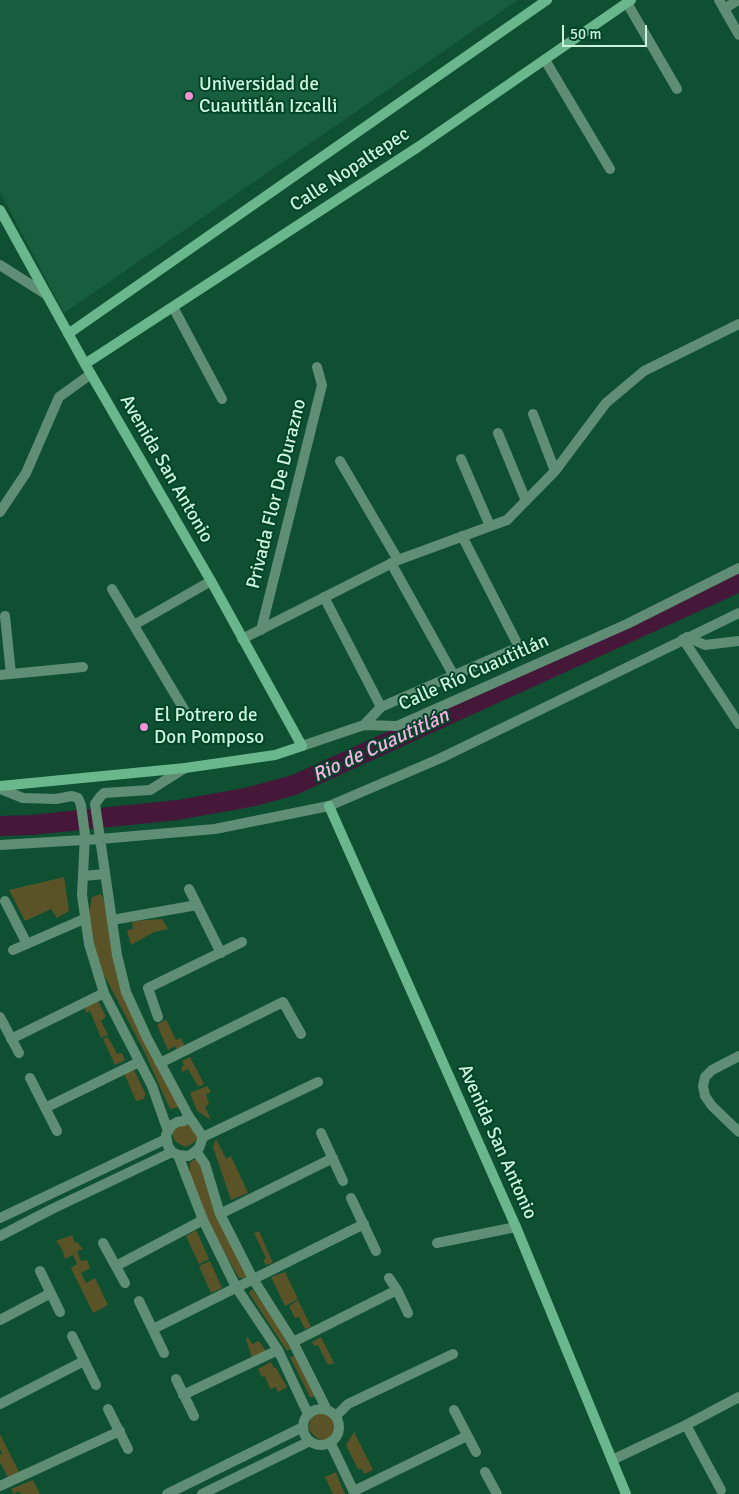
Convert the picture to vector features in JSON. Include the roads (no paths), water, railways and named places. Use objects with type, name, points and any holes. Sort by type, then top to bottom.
[{"type":"street","name":"Calle Nopaltepec","points":[[68,334],[547,0]]},
{"type":"street","points":[[738,0],[722,4],[739,35]]},
{"type":"street","name":"Calle Nopaltepec","points":[[85,364],[418,147],[629,1]]},
{"type":"street","points":[[629,1],[677,89]]},
{"type":"street","points":[[545,60],[610,169]]},
{"type":"street","name":"Avenida San Antonio","points":[[0,210],[68,334],[302,746]]},
{"type":"street","points":[[0,265],[47,295]]},
{"type":"street","points":[[173,307],[222,399]]},
{"type":"street","points":[[242,639],[394,561],[507,520],[555,471],[606,403],[644,371],[739,324]]},
{"type":"street","name":"Privada Flor De Durazno","points":[[261,630],[322,385],[317,367]]},
{"type":"street","points":[[0,512],[26,473],[59,397],[91,374]]},
{"type":"street","points":[[533,414],[555,471]]},
{"type":"street","points":[[498,433],[526,501]]},
{"type":"street","points":[[461,459],[490,526]]},
{"type":"street","points":[[340,461],[454,676]]},
{"type":"street","points":[[364,725],[380,707],[519,647],[462,536]]},
{"type":"street","name":"Calle Río Cuautitlán","points":[[0,788],[185,768],[275,755],[364,725],[397,726],[627,624],[739,568]]},
{"type":"street","points":[[134,625],[210,581]]},
{"type":"street","points":[[112,589],[186,711]]},
{"type":"street","points":[[324,597],[380,707]]},
{"type":"street","points":[[0,844],[215,829],[329,806],[441,758],[739,613]]},
{"type":"street","points":[[5,616],[11,674]]},
{"type":"street","points":[[685,638],[705,645],[739,640]]},
{"type":"street","points":[[685,638],[739,724]]},
{"type":"street","points":[[0,675],[83,667]]},
{"type":"street","points":[[185,768],[150,790],[104,793],[96,804],[117,955],[126,992],[160,1063],[188,1115],[203,1137]]},
{"type":"street","points":[[0,788],[23,798],[72,796],[78,798],[81,805],[84,838],[84,919],[89,944],[104,992],[152,1086],[167,1135],[168,1146],[175,1154],[203,1220],[236,1287],[278,1350],[308,1414]]},
{"type":"street","name":"Avenida San Antonio","points":[[329,806],[516,1227],[626,1494]]},
{"type":"street","points":[[84,858],[103,858]]},
{"type":"street","points":[[83,876],[105,874]]},
{"type":"street","points":[[188,889],[221,953]]},
{"type":"street","points":[[5,901],[27,944]]},
{"type":"street","points":[[112,920],[197,905]]},
{"type":"street","points":[[13,950],[84,919]]},
{"type":"street","points":[[158,1016],[148,988],[242,942]]},
{"type":"street","points":[[11,1039],[104,992]]},
{"type":"street","points":[[160,1063],[284,1002],[301,1034]]},
{"type":"street","points":[[0,1017],[19,1053]]},
{"type":"street","points":[[738,1129],[712,1106],[705,1096],[703,1086],[704,1077],[712,1070],[739,1056]]},
{"type":"street","points":[[46,1108],[139,1062]]},
{"type":"street","points":[[30,1078],[57,1131]]},
{"type":"street","points":[[0,1236],[52,1209],[175,1154],[188,1156],[196,1151],[203,1137],[318,1082]]},
{"type":"street","points":[[0,1218],[167,1135],[172,1126],[177,1122],[184,1121],[188,1115]]},
{"type":"street","points":[[321,1134],[343,1180]]},
{"type":"street","points":[[196,1151],[205,1164],[220,1214],[253,1278],[293,1342],[331,1413],[339,1426],[334,1439],[330,1442],[320,1444],[310,1441],[305,1435],[303,1427],[304,1420],[308,1414],[317,1409],[331,1413],[453,1354]]},
{"type":"street","points":[[220,1214],[333,1158]]},
{"type":"street","points":[[46,1196],[52,1209]]},
{"type":"street","points":[[351,1198],[376,1251]]},
{"type":"street","points":[[116,1266],[203,1220]]},
{"type":"street","points":[[152,1329],[364,1224]]},
{"type":"street","points":[[438,1243],[516,1227]]},
{"type":"street","points":[[104,1243],[125,1283]]},
{"type":"street","points":[[40,1271],[60,1312]]},
{"type":"street","points":[[389,1278],[408,1313]]},
{"type":"street","points":[[293,1342],[397,1290]]},
{"type":"street","points":[[0,1320],[51,1293]]},
{"type":"street","points":[[139,1301],[164,1353]]},
{"type":"street","points":[[72,1336],[96,1384]]},
{"type":"street","points":[[184,1395],[278,1350]]},
{"type":"street","points":[[0,1404],[84,1361]]},
{"type":"street","points":[[176,1379],[194,1416]]},
{"type":"street","points":[[612,1460],[686,1425],[739,1397]]},
{"type":"street","points":[[108,1409],[128,1449]]},
{"type":"street","points":[[454,1410],[476,1452]]},
{"type":"street","points":[[686,1425],[721,1490]]},
{"type":"street","points":[[168,1494],[303,1427]]},
{"type":"street","points":[[2,1494],[0,1488],[120,1431]]},
{"type":"street","points":[[330,1442],[354,1492],[467,1436]]},
{"type":"street","points":[[202,1494],[310,1441]]},
{"type":"street","points":[[485,1472],[497,1494]]},
{"type":"waterway","name":"Rio de Cuautitlán","points":[[0,826],[31,825],[178,810],[250,797],[294,785],[739,582]]},
{"type":"place","name":"Universidad de Cuautitlán Izcalli","points":[[189,96]]},
{"type":"place","name":"El Potrero de Don Pomposo","points":[[144,727]]}]
